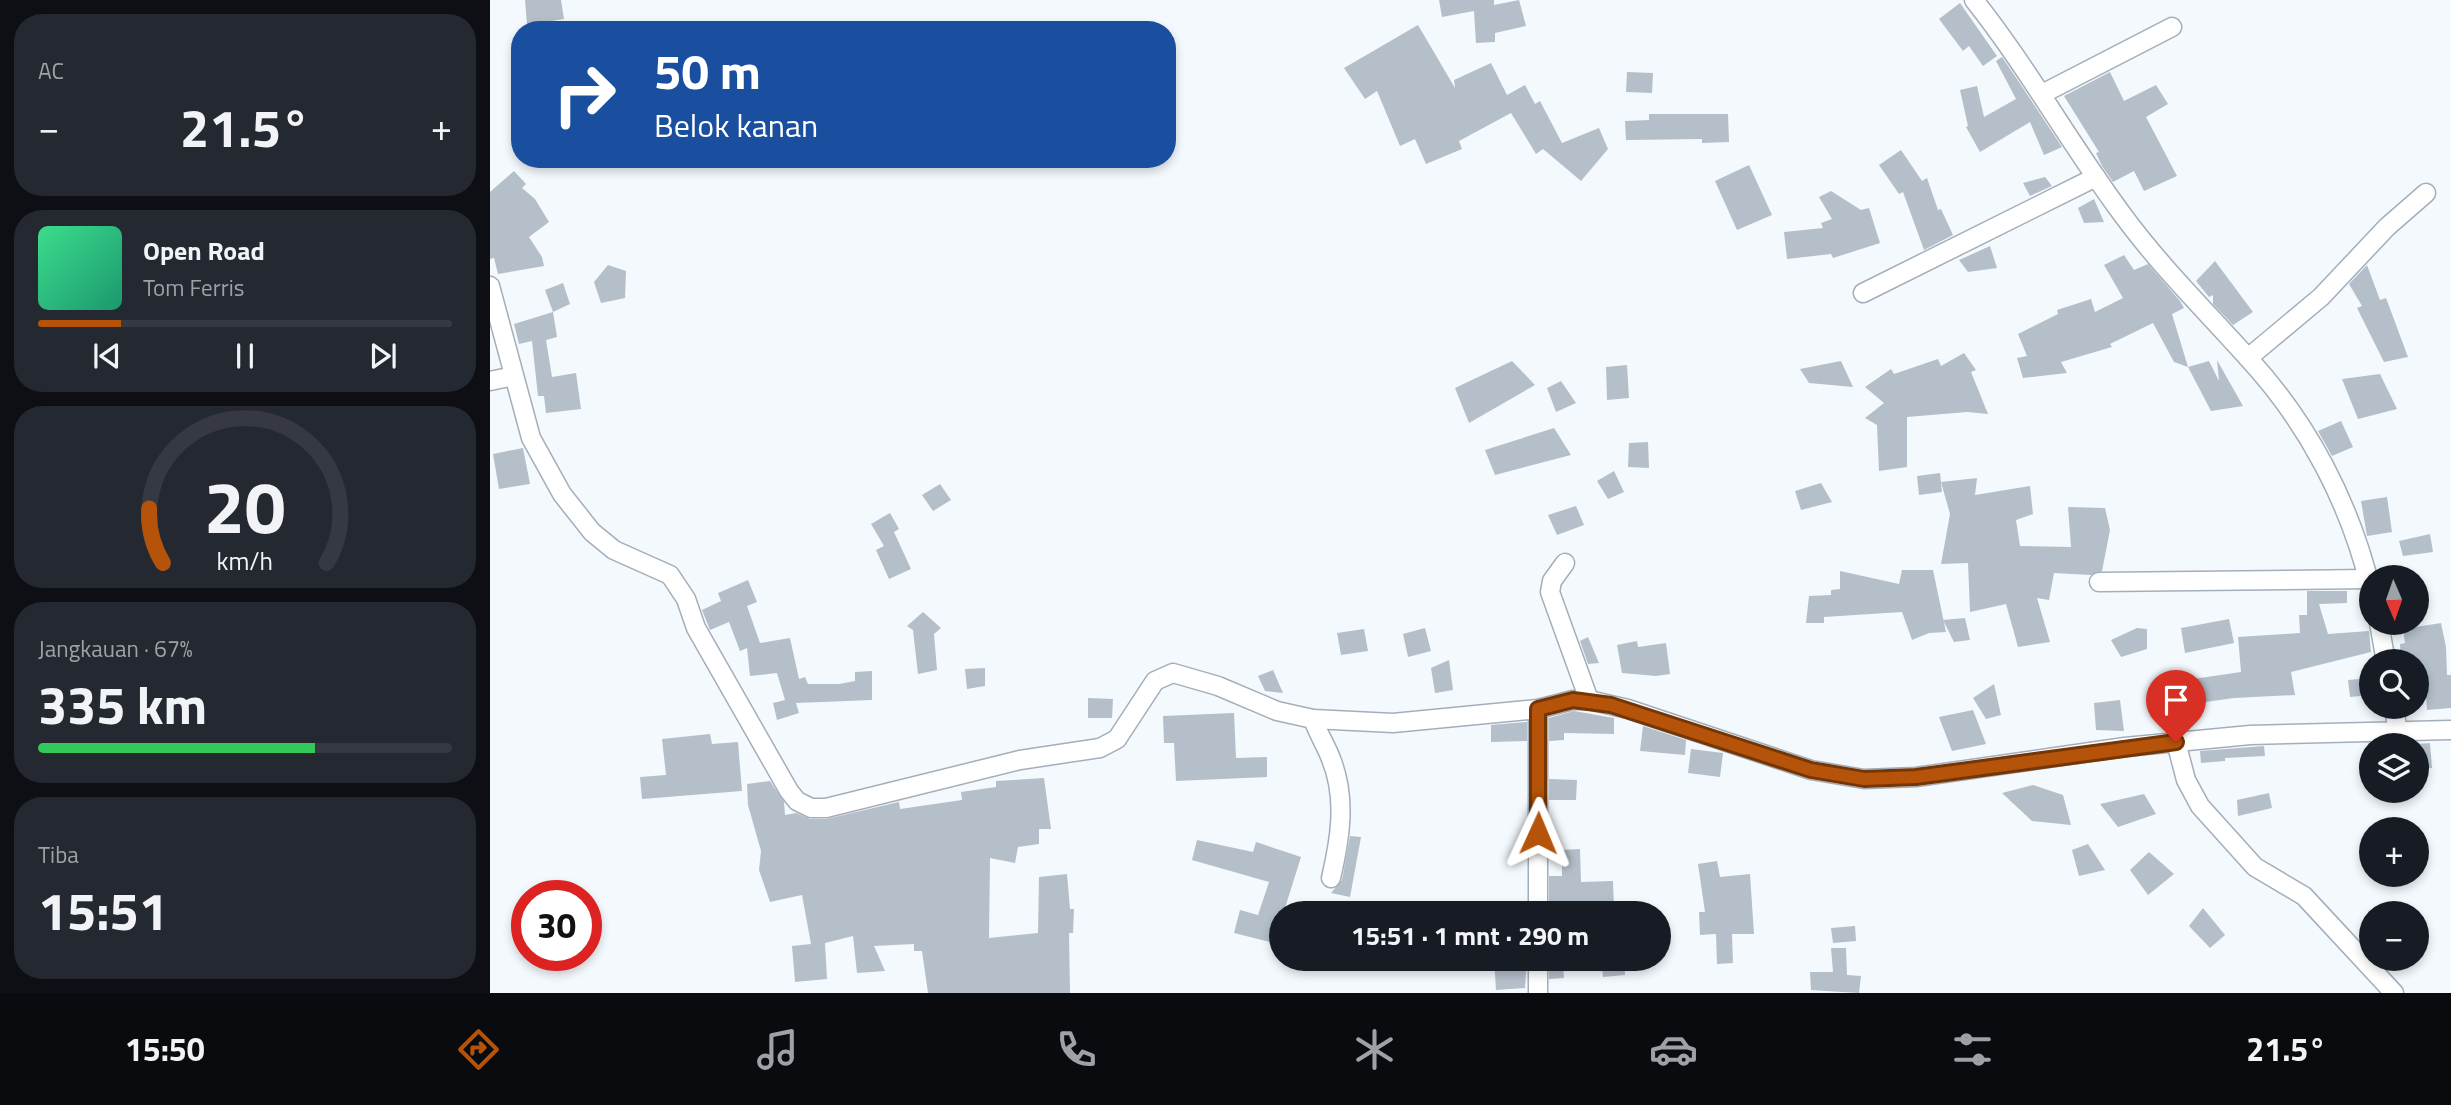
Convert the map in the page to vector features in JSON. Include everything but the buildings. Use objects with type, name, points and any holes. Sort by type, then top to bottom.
[{"type":"street","points":[[1973,0],[2042,94],[2096,177],[2178,283],[2248,358],[2283,401],[2313,444],[2355,532],[2365,565]]},
{"type":"street","points":[[2042,94],[2172,27]]},
{"type":"street","points":[[1863,293],[2096,177]]},
{"type":"street","points":[[2248,358],[2321,297],[2386,227],[2426,193]]},
{"type":"street","points":[[490,286],[531,438],[562,494],[592,532],[614,550],[670,575],[675,580],[696,628],[789,791],[797,801],[811,808],[843,806],[1020,760],[1100,748],[1117,739],[1152,684],[1168,674],[1185,675],[1277,711],[1312,719],[1393,723],[1538,709],[1573,700],[1589,700],[1628,709],[1811,770],[1864,779],[1916,777],[2176,742],[2262,735],[2359,734]]},
{"type":"street","points":[[490,381],[514,376]]},
{"type":"street","points":[[1564,563],[1552,580],[1550,592],[1589,700]]},
{"type":"street","points":[[2099,582],[2359,584]]},
{"type":"street","points":[[1538,709],[1538,901]]},
{"type":"street","points":[[1312,719],[1333,762],[1340,809],[1340,840],[1331,878]]},
{"type":"street","points":[[2396,719],[2398,733],[2451,730]]},
{"type":"street","points":[[2176,742],[2186,780],[2200,806],[2255,867],[2304,896],[2393,993]]},
{"type":"street","points":[[1538,971],[1538,993]]},
{"type":"route","points":[[1538,833],[1538,709],[1573,700],[1589,700],[1628,709],[1811,770],[1864,779],[1916,777],[2176,742]]}]
